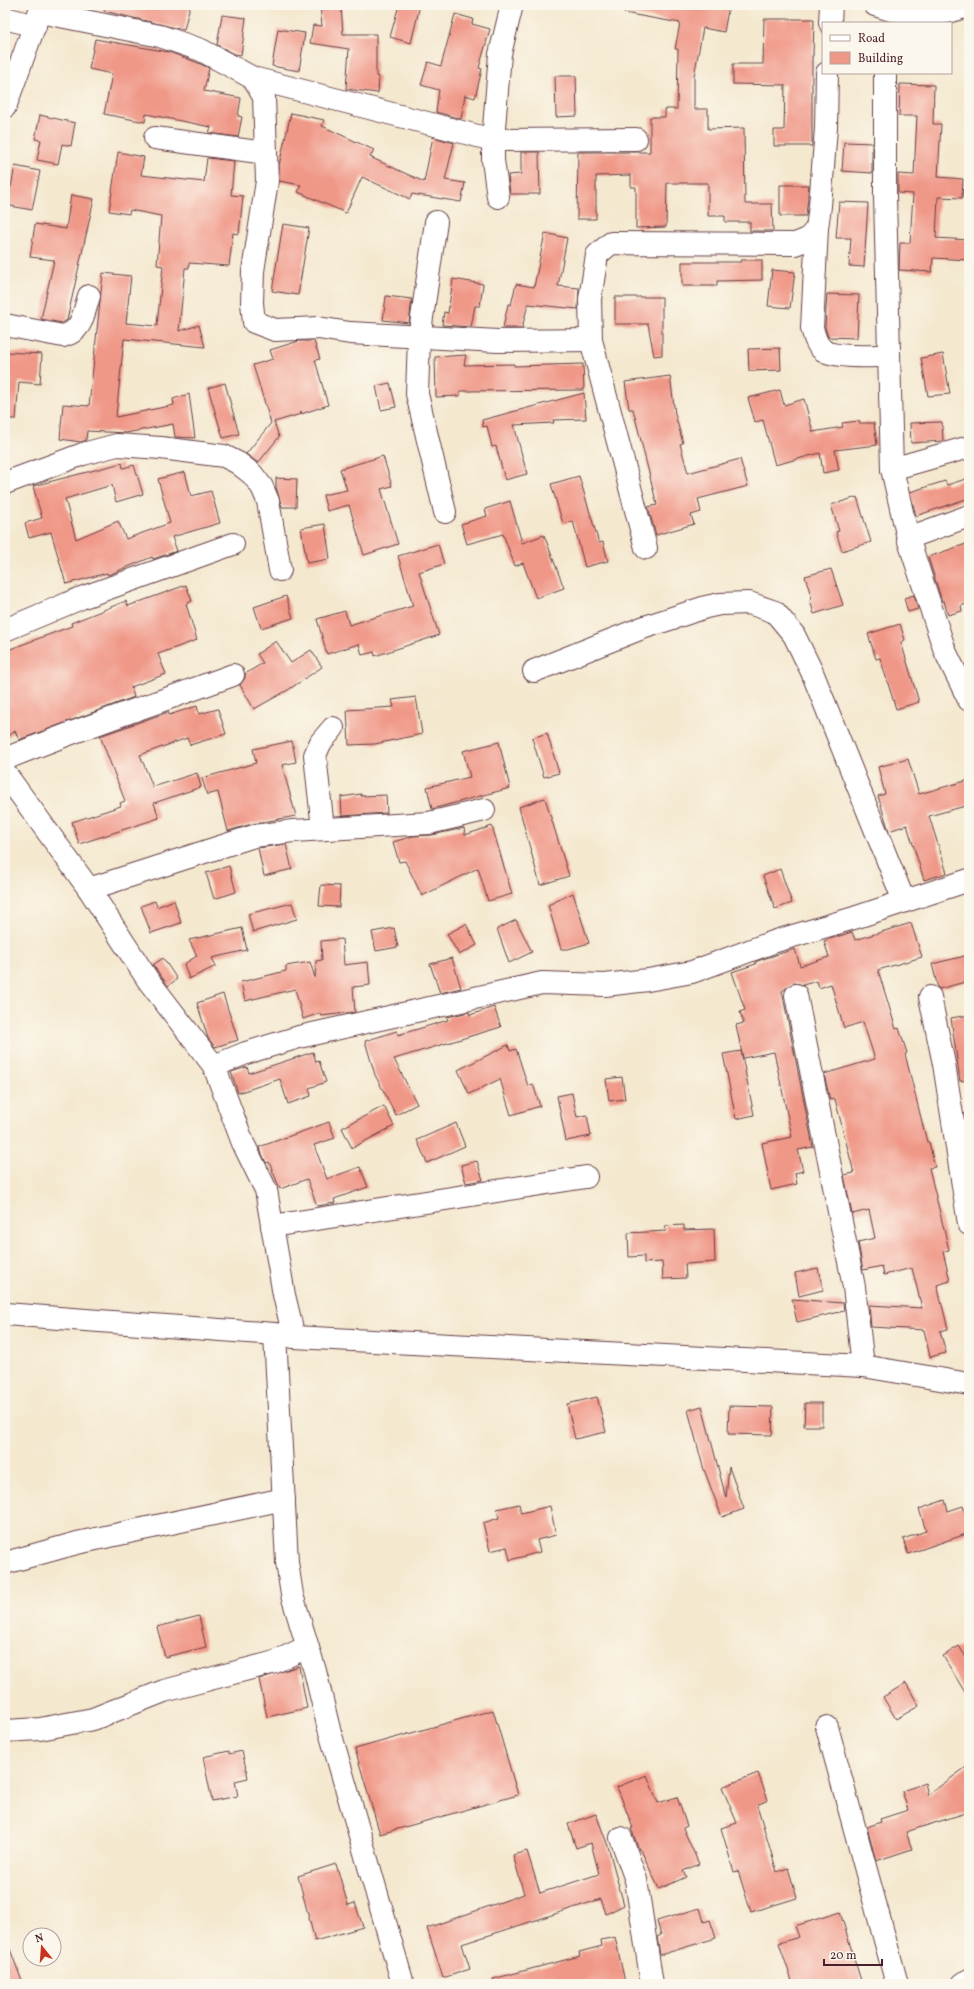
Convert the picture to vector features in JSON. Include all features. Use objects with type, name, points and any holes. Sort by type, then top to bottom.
[{"type":"street","points":[[498,197],[492,140],[500,54],[512,5]]},
{"type":"street","points":[[830,22],[831,5]]},
{"type":"street","points":[[885,13],[933,16],[956,7]]},
{"type":"street","points":[[5,18],[39,14],[160,36],[201,50],[253,78],[492,140],[636,139]]},
{"type":"street","points":[[5,107],[39,14]]},
{"type":"street","points":[[827,74],[826,128],[820,206],[816,228],[812,328],[815,339],[823,350],[840,355],[889,356]]},
{"type":"street","points":[[885,74],[885,197],[892,468],[908,538],[945,651],[969,700]]},
{"type":"street","points":[[253,78],[264,97],[267,181],[253,271],[252,303],[254,322],[275,330],[318,328],[350,333],[419,338],[498,341],[591,340]]},
{"type":"street","points":[[155,138],[266,153]]},
{"type":"street","points":[[436,222],[419,338],[417,394],[445,512]]},
{"type":"street","points":[[646,548],[591,340],[590,299],[597,255],[612,243],[795,244],[808,239],[816,228]]},
{"type":"street","points":[[5,325],[63,336],[71,334],[78,329],[89,296]]},
{"type":"street","points":[[5,483],[83,454],[117,445],[161,448],[224,456],[252,474],[262,487],[268,500],[280,570]]},
{"type":"street","points":[[892,468],[969,447]]},
{"type":"street","points":[[908,538],[969,516]]},
{"type":"street","points":[[5,630],[81,598],[234,544]]},
{"type":"street","points":[[534,671],[642,628],[695,610],[720,604],[749,603],[775,612],[794,634],[812,672],[904,901]]},
{"type":"street","points":[[5,759],[52,739],[100,724],[233,675]]},
{"type":"street","points":[[323,830],[315,755],[320,742],[333,728]]},
{"type":"street","points":[[5,773],[89,889],[148,980],[214,1066],[243,1143],[266,1190],[284,1295],[284,1499],[287,1562],[292,1595],[403,1984]]},
{"type":"street","points":[[89,889],[254,836],[293,831],[429,823],[484,810]]},
{"type":"street","points":[[214,1066],[246,1053],[299,1036],[542,983],[605,985],[648,980],[692,972],[776,941],[969,880]]},
{"type":"street","points":[[796,994],[854,1287],[864,1366]]},
{"type":"street","points":[[930,997],[944,1064],[969,1224]]},
{"type":"street","points":[[272,1226],[586,1176]]},
{"type":"street","points":[[5,1314],[285,1336],[864,1366],[969,1384]]},
{"type":"street","points":[[5,1562],[77,1543],[284,1499]]},
{"type":"street","points":[[5,1731],[40,1728],[93,1719],[164,1691],[275,1662],[307,1648]]},
{"type":"street","points":[[827,1727],[897,1984]]},
{"type":"street","points":[[621,1838],[636,1880],[652,1984]]},
{"type":"street","points":[[964,1984],[969,1980]]},
{"type":"building","points":[[104,5],[190,5],[184,30],[104,11]]},
{"type":"building","points":[[320,5],[341,5],[343,34],[376,34],[376,76],[379,77],[378,93],[346,89],[349,49],[310,43],[313,25],[322,26]]},
{"type":"building","points":[[399,5],[420,5],[411,43],[390,37]]},
{"type":"building","points":[[625,5],[729,5],[724,32],[703,28],[694,76],[694,109],[708,109],[708,129],[744,128],[745,204],[772,204],[773,231],[750,231],[750,222],[725,222],[725,216],[708,216],[708,183],[667,183],[666,227],[636,228],[636,187],[631,187],[631,175],[596,176],[596,219],[577,219],[578,152],[650,152],[650,117],[665,117],[665,109],[677,109],[678,49],[675,49],[680,23],[624,13]]},
{"type":"building","points":[[455,14],[473,19],[472,24],[490,29],[479,68],[482,69],[475,98],[465,95],[461,119],[436,112],[439,90],[421,85],[428,62],[441,66]]},
{"type":"building","points":[[222,15],[246,18],[241,55],[235,54],[217,45]]},
{"type":"building","points":[[764,19],[814,19],[812,56],[812,146],[774,146],[774,130],[784,130],[785,85],[733,84],[733,64],[763,64]]},
{"type":"building","points":[[278,29],[305,33],[299,71],[272,66]]},
{"type":"building","points":[[95,39],[169,52],[209,68],[204,91],[241,98],[238,116],[242,117],[238,137],[209,133],[211,127],[146,114],[145,122],[104,114],[112,74],[89,69]]},
{"type":"building","points":[[555,76],[576,76],[577,116],[556,117]]},
{"type":"building","points":[[900,84],[934,85],[933,124],[941,124],[938,177],[963,179],[962,198],[938,197],[936,238],[969,240],[969,260],[933,258],[932,272],[899,270],[900,243],[910,243],[913,194],[898,193],[898,174],[914,175],[917,116],[899,116]]},
{"type":"building","points":[[291,113],[324,120],[322,126],[374,150],[370,157],[424,182],[433,137],[454,143],[445,180],[465,183],[461,202],[412,194],[410,199],[362,177],[346,213],[298,192],[301,185],[279,181],[279,165]]},
{"type":"building","points":[[40,115],[75,123],[71,146],[62,144],[58,164],[37,160],[41,140],[35,139]]},
{"type":"building","points":[[844,142],[872,143],[872,173],[842,171]]},
{"type":"building","points":[[118,152],[144,157],[141,175],[204,182],[207,158],[234,161],[231,195],[243,196],[239,234],[233,233],[229,266],[189,263],[189,268],[185,268],[179,331],[199,325],[205,347],[124,339],[116,417],[174,405],[173,399],[189,394],[195,438],[175,437],[173,424],[126,433],[87,431],[86,440],[81,442],[60,439],[63,404],[89,406],[103,273],[131,276],[126,323],[157,326],[163,266],[157,265],[161,216],[130,210],[129,214],[109,211]]},
{"type":"building","points":[[521,152],[539,152],[540,194],[510,194],[508,175],[521,174]]},
{"type":"building","points":[[15,166],[40,171],[32,210],[5,205],[5,186],[11,187]]},
{"type":"building","points":[[780,185],[809,185],[806,216],[780,216]]},
{"type":"building","points":[[71,195],[94,199],[67,320],[62,323],[41,319],[54,260],[30,257],[35,224],[66,229]]},
{"type":"building","points":[[839,202],[868,203],[864,267],[849,266],[851,238],[836,238]]},
{"type":"building","points":[[283,224],[309,228],[298,295],[272,291]]},
{"type":"building","points":[[545,233],[567,238],[558,286],[579,288],[578,309],[528,304],[522,328],[503,328],[508,304],[511,305],[516,284],[534,287]]},
{"type":"building","points":[[741,260],[762,260],[762,280],[717,281],[717,286],[682,286],[682,262],[741,262]]},
{"type":"building","points":[[772,270],[795,272],[790,308],[768,306]]},
{"type":"building","points":[[453,279],[483,284],[480,306],[475,306],[471,327],[442,325],[444,312],[448,313]]},
{"type":"building","points":[[827,294],[859,295],[857,338],[828,337],[825,327]]},
{"type":"building","points":[[386,296],[412,299],[409,323],[383,320]]},
{"type":"building","points":[[615,297],[662,297],[662,355],[654,356],[648,324],[615,324]]},
{"type":"building","points":[[299,341],[314,341],[320,359],[315,360],[328,405],[274,422],[279,437],[258,463],[246,454],[271,423],[253,365],[273,359],[270,350]]},
{"type":"building","points":[[780,348],[781,370],[749,371],[748,349]]},
{"type":"building","points":[[5,352],[42,354],[40,384],[19,382],[16,419],[5,419]]},
{"type":"building","points":[[943,354],[950,394],[928,396],[921,358]]},
{"type":"building","points":[[466,355],[464,365],[514,364],[514,366],[583,364],[584,390],[460,391],[460,396],[436,397],[435,357]]},
{"type":"building","points":[[670,376],[675,414],[683,443],[680,444],[688,473],[740,459],[748,486],[698,499],[701,512],[691,515],[694,524],[656,535],[648,507],[657,505],[633,409],[629,409],[625,382]]},
{"type":"building","points":[[225,383],[239,434],[223,438],[208,388]]},
{"type":"building","points":[[390,383],[396,407],[381,410],[376,386]]},
{"type":"building","points":[[780,390],[784,405],[804,399],[813,432],[843,427],[842,423],[859,421],[859,423],[874,423],[877,445],[835,450],[839,470],[823,473],[820,453],[775,465],[763,420],[755,422],[748,398]]},
{"type":"building","points":[[584,393],[586,419],[553,420],[554,423],[514,425],[527,474],[505,480],[496,446],[492,447],[487,426],[483,427],[482,420]]},
{"type":"building","points":[[942,422],[943,441],[911,443],[910,423]]},
{"type":"building","points":[[383,456],[392,486],[381,489],[398,544],[364,555],[349,505],[327,511],[323,495],[347,490],[340,469]]},
{"type":"building","points":[[122,463],[123,468],[134,465],[143,494],[116,502],[112,485],[65,499],[76,539],[118,521],[126,539],[170,523],[158,479],[185,472],[191,496],[211,491],[220,523],[172,537],[177,551],[153,559],[152,557],[108,575],[107,573],[66,584],[51,532],[29,538],[25,523],[42,518],[33,486]]},
{"type":"building","points":[[579,476],[599,543],[603,542],[608,561],[585,567],[573,521],[563,524],[551,484]]},
{"type":"building","points":[[276,478],[297,479],[296,507],[282,507],[276,487]]},
{"type":"building","points":[[969,478],[969,498],[916,516],[910,492],[945,481],[947,485]]},
{"type":"building","points":[[857,497],[871,542],[842,551],[836,532],[839,531],[831,505]]},
{"type":"building","points":[[510,501],[522,543],[544,535],[564,588],[536,598],[523,563],[515,566],[503,534],[467,544],[461,524],[487,516],[485,509]]},
{"type":"building","points":[[325,524],[330,559],[307,563],[301,528]]},
{"type":"building","points":[[969,543],[969,603],[961,606],[962,611],[948,615],[928,557]]},
{"type":"building","points":[[438,544],[444,564],[419,572],[439,635],[375,656],[374,652],[362,655],[359,644],[327,654],[317,619],[345,611],[349,625],[413,606],[398,556]]},
{"type":"building","points":[[831,569],[843,605],[814,614],[810,600],[812,599],[805,576]]},
{"type":"building","points":[[186,585],[192,601],[186,604],[197,640],[158,654],[166,674],[131,687],[134,697],[19,740],[15,731],[5,739],[5,651],[72,626],[71,623],[126,601],[128,606]]},
{"type":"building","points":[[914,595],[918,609],[908,612],[904,598]]},
{"type":"building","points":[[286,596],[293,618],[261,628],[254,607]]},
{"type":"building","points":[[900,624],[905,640],[901,642],[919,702],[896,709],[880,658],[876,659],[868,634]]},
{"type":"building","points":[[276,641],[291,663],[311,650],[322,667],[288,690],[254,709],[240,685],[245,678],[245,674],[263,663],[257,654]]},
{"type":"building","points":[[416,697],[422,734],[375,744],[349,745],[347,710],[394,707],[392,700]]},
{"type":"building","points":[[197,706],[199,714],[218,709],[226,734],[190,745],[187,738],[140,755],[153,787],[197,773],[201,787],[154,803],[159,818],[79,844],[72,822],[121,806],[120,803],[125,801],[100,736],[168,712],[169,715]]},
{"type":"building","points":[[547,733],[559,773],[544,777],[532,738]]},
{"type":"building","points":[[292,741],[296,762],[282,765],[296,816],[252,824],[228,831],[218,792],[207,795],[202,778],[256,763],[253,749]]},
{"type":"building","points":[[499,742],[510,788],[432,809],[427,787],[470,777],[463,751]]},
{"type":"building","points":[[908,759],[919,794],[969,780],[969,805],[929,816],[947,873],[924,880],[907,825],[889,831],[878,796],[885,794],[878,767]]},
{"type":"building","points":[[361,794],[361,796],[386,795],[387,813],[342,816],[341,797]]},
{"type":"building","points":[[545,798],[569,876],[540,885],[519,807]]},
{"type":"building","points":[[492,826],[512,894],[488,901],[478,868],[422,896],[405,861],[399,862],[393,842],[413,836],[432,835],[464,828],[465,835]]},
{"type":"building","points":[[286,844],[292,869],[264,876],[258,848]]},
{"type":"building","points":[[229,866],[236,892],[214,899],[206,873]]},
{"type":"building","points":[[780,869],[792,903],[775,909],[763,876]]},
{"type":"building","points":[[321,885],[340,886],[339,907],[319,906]]},
{"type":"building","points":[[573,893],[589,943],[568,949],[561,949],[548,905]]},
{"type":"building","points":[[174,900],[181,923],[151,933],[141,906],[155,901],[157,907]]},
{"type":"building","points":[[292,903],[297,919],[253,932],[248,914]]},
{"type":"building","points":[[516,920],[532,952],[509,963],[497,929]]},
{"type":"building","points":[[911,923],[922,957],[878,970],[896,1029],[899,1028],[907,1053],[905,1054],[927,1142],[929,1142],[935,1167],[929,1168],[949,1250],[943,1252],[950,1281],[937,1285],[948,1329],[940,1331],[946,1353],[930,1357],[924,1330],[871,1327],[869,1305],[922,1308],[912,1268],[884,1275],[882,1266],[863,1270],[858,1242],[875,1238],[869,1210],[852,1214],[844,1175],[854,1173],[835,1099],[830,1100],[824,1074],[875,1059],[863,1022],[844,1028],[831,984],[819,988],[817,981],[803,985],[794,983],[782,991],[813,1147],[798,1150],[803,1171],[795,1173],[797,1184],[771,1190],[762,1143],[792,1137],[774,1052],[743,1058],[736,1025],[744,1023],[740,1012],[745,1010],[732,972],[756,964],[755,962],[795,949],[800,966],[829,957],[824,941],[852,932],[855,940]]},
{"type":"building","points":[[466,924],[477,945],[459,955],[447,934]]},
{"type":"building","points":[[242,928],[247,950],[212,958],[216,966],[189,979],[184,964],[197,956],[189,940]]},
{"type":"building","points":[[394,928],[398,947],[376,951],[372,932]]},
{"type":"building","points":[[342,939],[344,965],[368,962],[370,985],[353,987],[355,1012],[321,1016],[320,1013],[303,1019],[295,989],[245,1001],[241,982],[286,971],[286,966],[310,962],[315,978],[316,961],[322,960],[321,941]]},
{"type":"building","points":[[969,955],[969,981],[939,989],[932,964]]},
{"type":"building","points":[[163,958],[177,979],[168,986],[153,965]]},
{"type":"building","points":[[452,958],[461,988],[440,993],[430,964]]},
{"type":"building","points":[[223,994],[238,1040],[215,1047],[208,1038],[197,1003]]},
{"type":"building","points":[[494,1007],[501,1027],[394,1059],[417,1104],[396,1115],[375,1075],[365,1041],[397,1031],[398,1035],[448,1020],[447,1017],[469,1012],[470,1015]]},
{"type":"building","points":[[969,1015],[969,1080],[960,1081],[951,1018]]},
{"type":"building","points":[[508,1045],[510,1051],[516,1049],[528,1086],[533,1084],[540,1106],[511,1115],[500,1079],[469,1094],[458,1070]]},
{"type":"building","points":[[741,1051],[754,1115],[736,1119],[723,1054]]},
{"type":"building","points":[[313,1052],[316,1062],[319,1061],[326,1082],[309,1088],[311,1096],[288,1104],[280,1079],[238,1093],[231,1072],[247,1067],[249,1073]]},
{"type":"building","points":[[622,1077],[625,1099],[609,1101],[606,1079]]},
{"type":"building","points":[[572,1093],[577,1117],[587,1115],[591,1136],[566,1141],[557,1096]]},
{"type":"building","points":[[384,1106],[394,1126],[352,1148],[342,1128]]},
{"type":"building","points":[[329,1122],[335,1138],[314,1145],[327,1179],[360,1167],[368,1187],[334,1199],[335,1203],[317,1206],[307,1179],[280,1189],[269,1162],[266,1163],[259,1147]]},
{"type":"building","points":[[456,1123],[465,1146],[427,1163],[417,1140]]},
{"type":"building","points":[[477,1161],[483,1180],[466,1183],[461,1165]]},
{"type":"building","points":[[684,1225],[684,1230],[714,1229],[715,1262],[685,1264],[686,1278],[663,1279],[662,1262],[644,1263],[644,1256],[629,1257],[628,1233],[666,1231],[665,1226]]},
{"type":"building","points":[[818,1268],[823,1290],[799,1296],[795,1273]]},
{"type":"building","points":[[792,1299],[843,1303],[844,1311],[797,1322]]},
{"type":"building","points":[[597,1397],[606,1432],[575,1439],[567,1404]]},
{"type":"building","points":[[805,1403],[822,1403],[822,1426],[804,1426]]},
{"type":"building","points":[[702,1406],[726,1498],[729,1467],[744,1509],[722,1517],[703,1467],[688,1410]]},
{"type":"building","points":[[729,1406],[773,1407],[772,1435],[728,1434]]},
{"type":"building","points":[[945,1500],[948,1511],[963,1506],[969,1524],[969,1533],[908,1554],[903,1539],[926,1531],[919,1509]]},
{"type":"building","points":[[519,1504],[521,1513],[550,1506],[556,1535],[537,1540],[540,1552],[510,1560],[507,1547],[490,1551],[483,1523],[499,1518],[497,1509]]},
{"type":"building","points":[[199,1616],[206,1647],[165,1657],[157,1627]]},
{"type":"building","points":[[959,1646],[969,1662],[969,1699],[943,1656]]},
{"type":"building","points":[[299,1666],[307,1708],[267,1717],[259,1679]]},
{"type":"building","points":[[906,1683],[919,1706],[896,1719],[883,1697]]},
{"type":"building","points":[[493,1710],[518,1795],[380,1834],[355,1749]]},
{"type":"building","points":[[229,1751],[229,1754],[242,1751],[248,1778],[235,1781],[238,1796],[212,1801],[203,1757]]},
{"type":"building","points":[[969,1765],[969,1812],[906,1832],[912,1849],[876,1861],[867,1827],[881,1822],[880,1819],[908,1810],[902,1791],[925,1783],[928,1795]]},
{"type":"building","points":[[758,1773],[768,1800],[757,1805],[777,1872],[788,1868],[797,1898],[751,1912],[738,1871],[734,1872],[721,1828],[737,1823],[722,1787]]},
{"type":"building","points":[[647,1775],[658,1803],[677,1797],[687,1826],[683,1828],[699,1864],[683,1871],[686,1877],[659,1889],[641,1850],[639,1850],[631,1828],[633,1828],[617,1787]]},
{"type":"building","points":[[596,1814],[608,1846],[624,1905],[606,1914],[601,1899],[462,1944],[470,1969],[443,1978],[427,1928],[524,1894],[513,1855],[527,1851],[540,1893],[599,1874],[591,1843],[576,1848],[568,1824]]},
{"type":"building","points":[[336,1864],[348,1905],[355,1903],[363,1927],[315,1941],[298,1876]]},
{"type":"building","points":[[700,1908],[704,1922],[710,1920],[716,1938],[660,1955],[657,1937],[661,1935],[657,1921]]},
{"type":"building","points":[[840,1912],[862,1984],[793,1984],[779,1943],[799,1937],[795,1926]]},
{"type":"building","points":[[615,1937],[625,1982],[617,1984],[494,1984],[493,1979],[580,1956],[579,1952],[602,1946],[601,1940]]},
{"type":"building","points":[[5,1941],[7,1941],[23,1984],[5,1984]]}]
